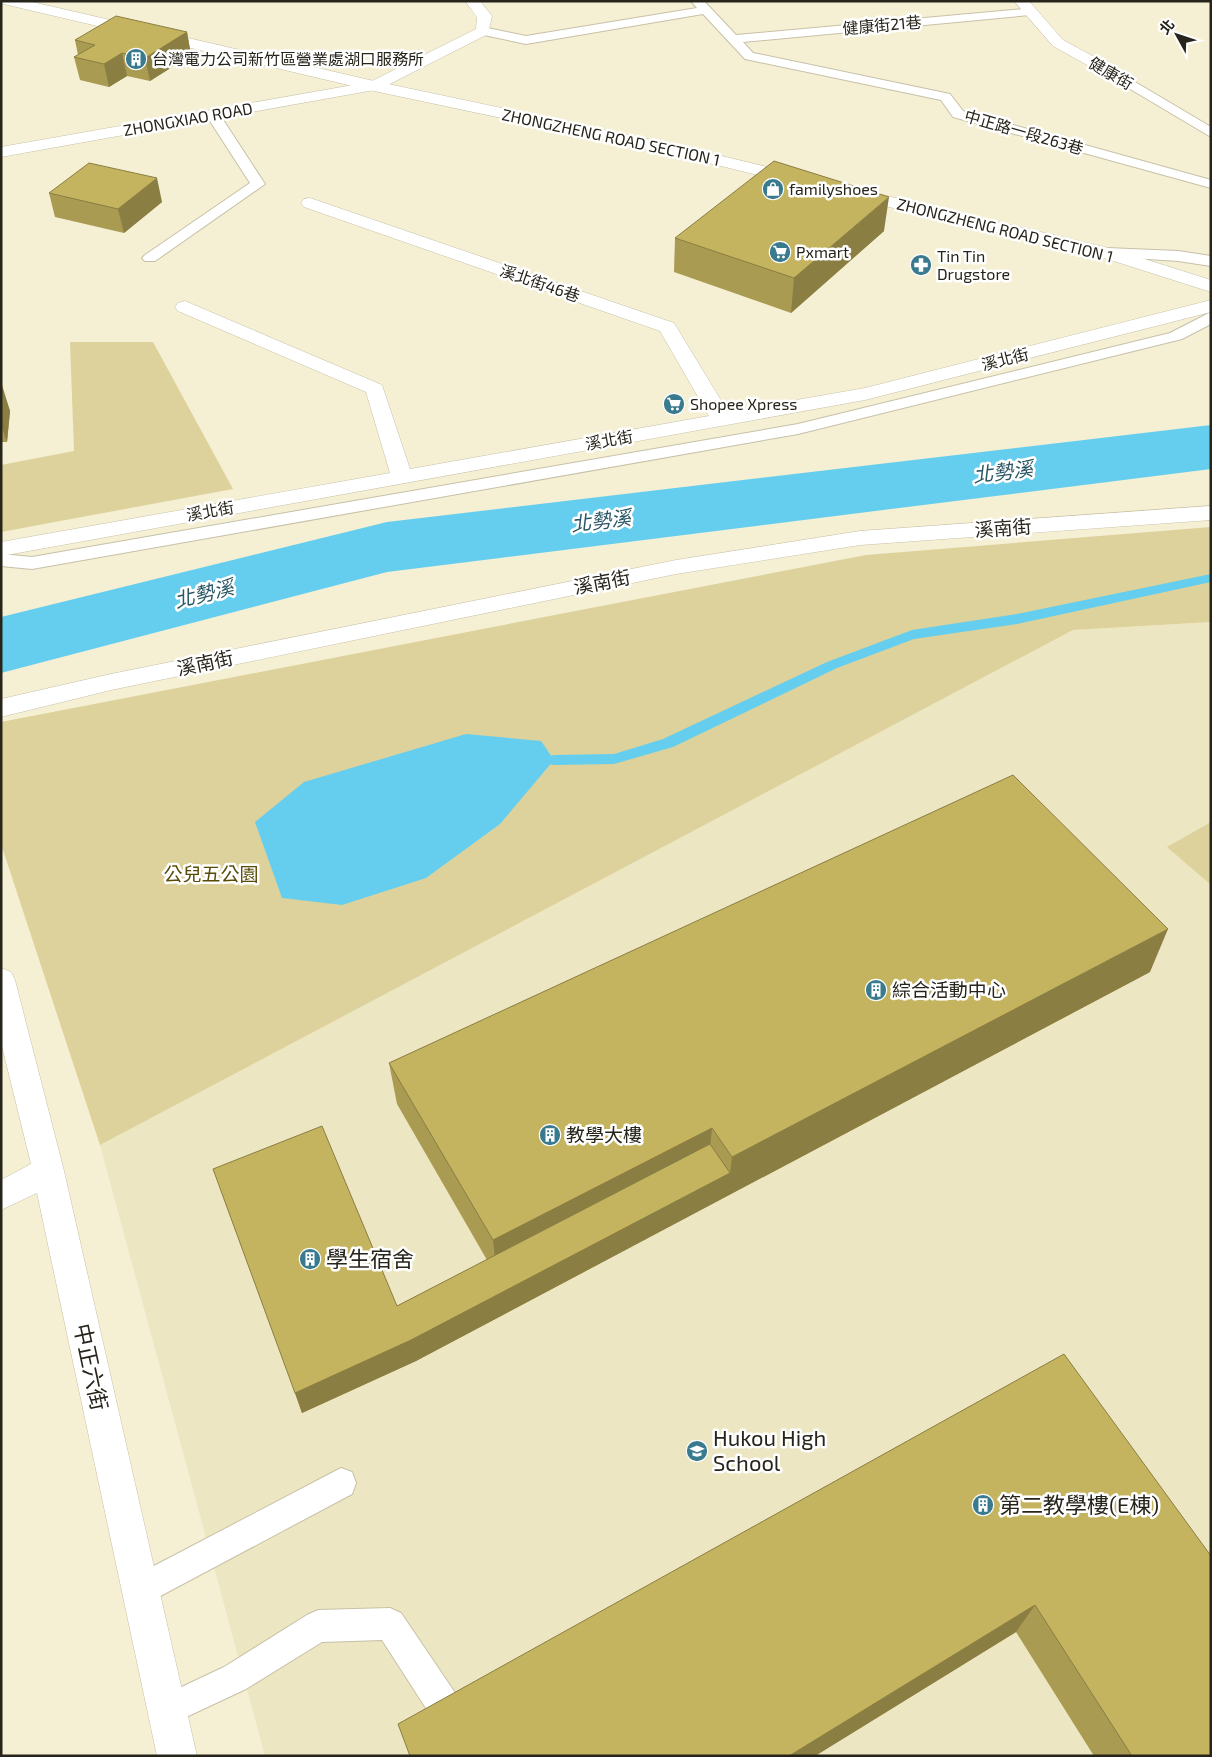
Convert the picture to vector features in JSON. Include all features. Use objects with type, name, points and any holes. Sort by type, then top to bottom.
[{"type":"street","name":"ZHONGZHENG ROAD SECTION 1","points":[[8,1],[374,86],[676,150],[820,185]]},
{"type":"street","points":[[374,86],[484,31],[485,16],[472,1]]},
{"type":"street","name":"健康街","points":[[1026,6],[1058,43],[1120,78]]},
{"type":"street","name":"ZHONGXIAO ROAD","points":[[1,152],[374,86]]},
{"type":"street","name":"ZHONGZHENG ROAD SECTION 1","points":[[839,189],[1107,254],[1211,286]]},
{"type":"street","name":"溪北街46巷","points":[[310,203],[667,327],[722,420]]},
{"type":"street","name":"溪北街","points":[[1,549],[864,394],[1211,306]]},
{"type":"street","points":[[185,307],[375,389],[402,477]]},
{"type":"street","name":"溪南街","points":[[1,708],[111,682],[676,567],[860,538],[1211,513]]},
{"type":"street","name":"中正六街","points":[[1,980],[48,1171],[177,1756]]},
{"type":"street","points":[[1,1196],[48,1171]]},
{"type":"lane","name":"中正路一段263巷","points":[[697,1],[749,56],[945,97],[958,114],[1209,182]]},
{"type":"lane","name":"健康街21巷","points":[[733,39],[1026,6]]},
{"type":"lane","points":[[484,31],[526,40],[706,10]]},
{"type":"lane","name":"健康街","points":[[1120,78],[1211,133]]},
{"type":"lane","points":[[150,258],[258,184],[213,115]]},
{"type":"lane","points":[[1107,254],[1178,256],[1211,261]]},
{"type":"lane","points":[[1,560],[32,563],[798,428],[1176,336],[1211,317]]},
{"type":"lane","points":[[140,1590],[341,1482]]},
{"type":"lane","points":[[167,1710],[235,1678],[318,1626],[390,1624],[454,1721]]},
{"type":"shaded area","name":"Hukou High School","points":[[1211,622],[1211,1756],[265,1756],[100,1145],[1073,630]]},
{"type":"green space","points":[[70,342],[153,342],[233,489],[1,532],[1,465],[74,451]]},
{"type":"green space","name":"公兒五公園","points":[[1211,527],[1211,622],[1073,630],[100,1145],[1,844],[1,722],[866,555]]},
{"type":"green space","points":[[1211,822],[1211,885],[1167,847]]},
{"type":"water","points":[[466,734],[541,741],[554,760],[500,824],[426,878],[342,905],[282,898],[255,822],[304,782]]},
{"type":"building","points":[[116,16],[187,32],[145,58],[122,53],[104,64],[74,57],[95,45],[75,40]]},
{"type":"building","points":[[774,161],[889,197],[794,278],[675,238]]},
{"type":"building","points":[[89,163],[157,178],[118,209],[49,193]]},
{"type":"building","points":[[1013,775],[1168,929],[732,1157],[712,1128],[493,1240],[389,1063]]},
{"type":"building","name":"學生宿舍","points":[[322,1126],[397,1306],[710,1144],[730,1173],[411,1340],[295,1393],[213,1169]]},
{"type":"building","name":"第二教學樓(E棟)","points":[[1064,1354],[1211,1556],[1211,1756],[1132,1756],[1035,1605],[789,1756],[410,1756],[398,1724]]},
{"type":"waterway","name":"北勢溪","points":[[1,645],[387,547],[1211,447]]},
{"type":"waterway","points":[[554,760],[614,759],[668,743],[832,665],[912,635],[1017,619],[1211,578]]},
{"type":"place","name":"台灣電力公司新竹區營業處湖口服務所","points":[[136,59]]},
{"type":"place","name":"familyshoes","points":[[773,189]]},
{"type":"place","name":"Pxmart","points":[[780,252]]},
{"type":"place","name":"Tin Tin Drugstore","points":[[921,265]]},
{"type":"place","name":"Shopee Xpress","points":[[674,404]]},
{"type":"place","name":"綜合活動中心","points":[[876,990]]},
{"type":"place","name":"教學大樓","points":[[550,1135]]},
{"type":"place","name":"學生宿舍","points":[[310,1259]]},
{"type":"place","name":"Hukou High School","points":[[697,1451]]},
{"type":"place","name":"第二教學樓(E棟)","points":[[983,1505]]}]
